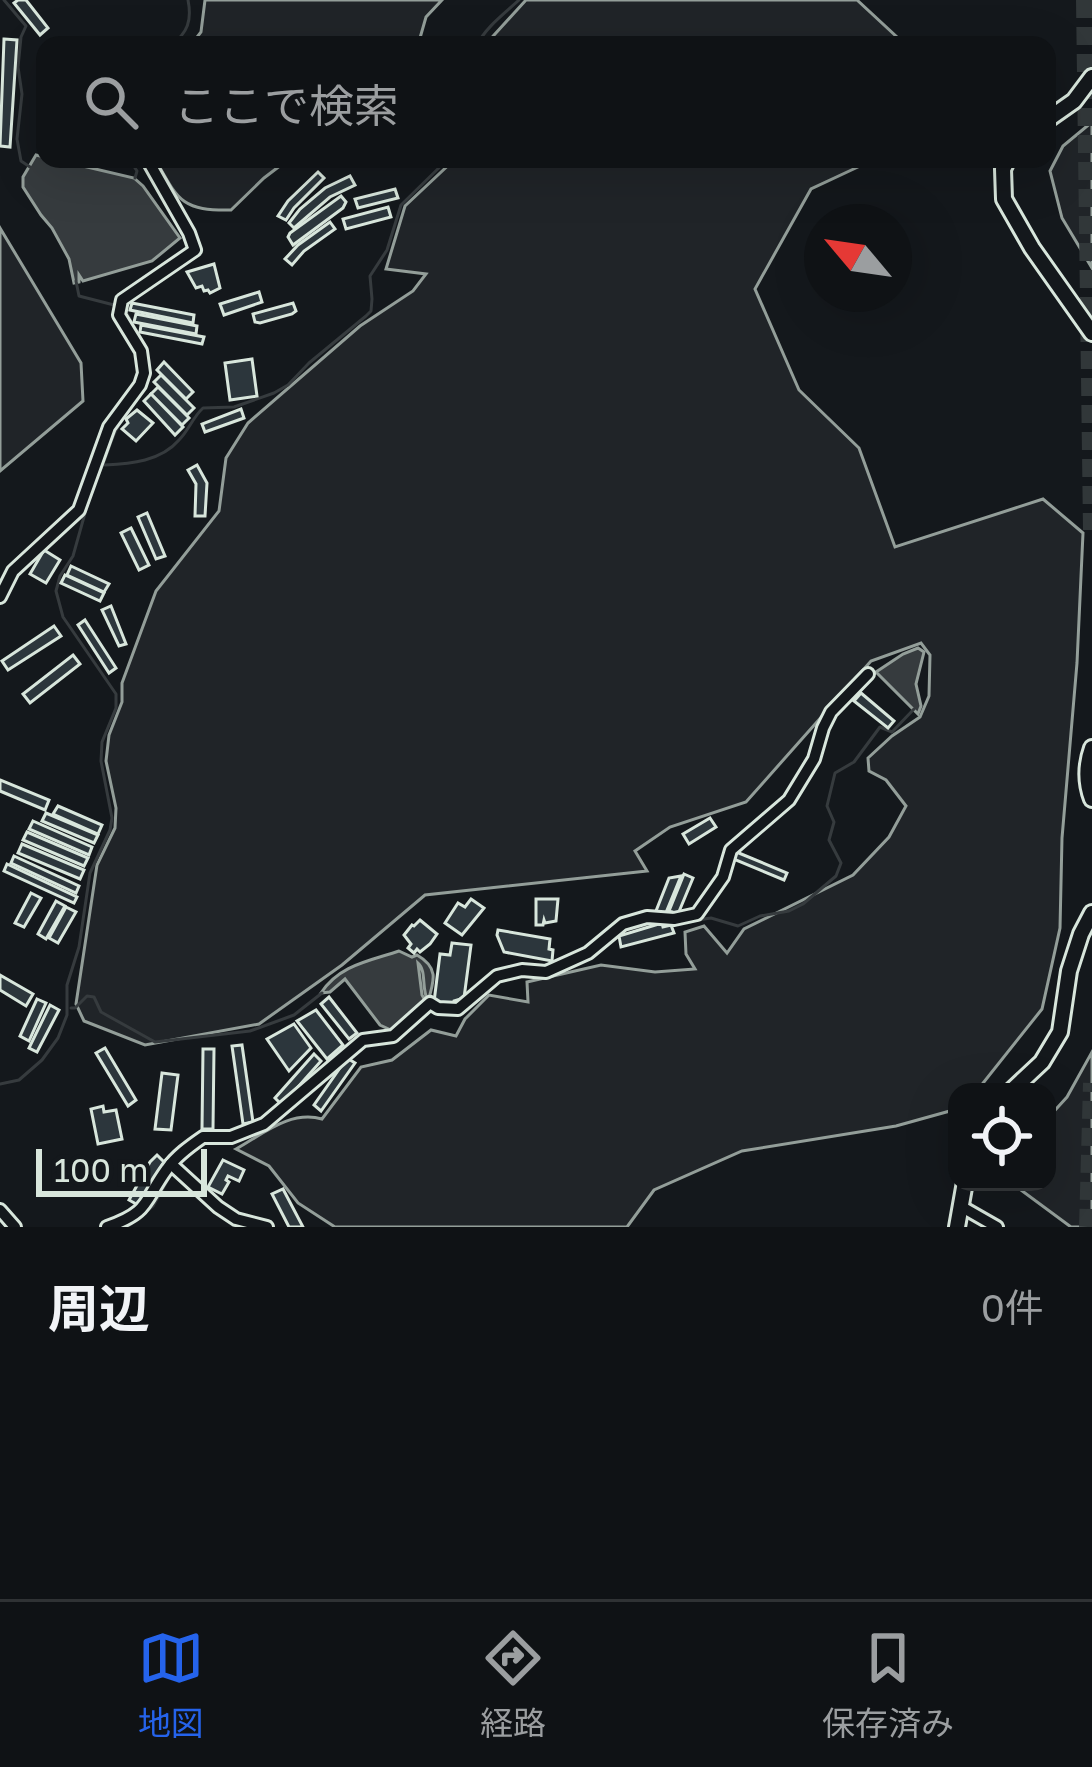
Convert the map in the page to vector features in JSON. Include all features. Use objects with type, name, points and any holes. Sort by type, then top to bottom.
[{"type":"street","points":[[1056,114],[1074,101],[1092,77]]},
{"type":"street","points":[[0,597],[14,571],[79,510],[110,427],[140,385],[144,373],[141,351],[119,308],[129,293],[195,250],[152,168]]},
{"type":"street","points":[[1004,168],[1004,199],[1092,333]]},
{"type":"street","points":[[107,1227],[145,1207],[171,1163],[203,1137],[231,1137],[263,1124],[364,1040],[393,1036],[430,1004],[458,1009],[497,976],[522,970],[546,972],[589,952],[623,924],[647,917],[674,919],[697,914],[723,877],[731,850],[789,800],[814,759],[831,712],[868,674]]},
{"type":"street","points":[[1092,748],[1088,759],[1092,800]]},
{"type":"street","points":[[1020,1083],[1042,1062],[1060,1032],[1070,971],[1092,913]]},
{"type":"street","points":[[171,1163],[218,1207],[236,1219],[267,1227]]},
{"type":"street","points":[[957,1227],[964,1191]]},
{"type":"street","points":[[962,1208],[997,1227]]},
{"type":"street","points":[[0,1210],[15,1227]]},
{"type":"shaded area","points":[[205,0],[442,0],[426,17],[421,36],[198,36]]},
{"type":"shaded area","points":[[526,0],[857,0],[896,36],[493,36]]},
{"type":"shaded area","points":[[1092,122],[1092,268],[1062,218],[1050,171],[1056,168],[1063,146]]},
{"type":"shaded area","points":[[36,155],[36,168],[91,168],[134,178],[180,238],[152,261],[83,281],[79,275],[79,282],[74,283],[69,259],[23,187],[23,177]]},
{"type":"shaded area","points":[[160,168],[277,168],[231,210],[191,205]]},
{"type":"shaded area","points":[[445,168],[856,168],[811,189],[755,289],[799,390],[859,448],[895,547],[1043,499],[1083,533],[1060,928],[1042,1009],[983,1083],[948,1083],[948,1112],[896,1126],[742,1151],[654,1190],[627,1227],[335,1227],[298,1203],[269,1166],[236,1149],[288,1121],[322,1119],[361,1067],[392,1060],[431,1030],[456,1036],[465,1019],[489,995],[528,1002],[527,982],[601,965],[655,972],[695,969],[686,954],[685,932],[704,926],[727,953],[744,929],[853,875],[889,837],[906,806],[886,780],[869,771],[868,758],[920,717],[929,696],[930,655],[921,643],[871,661],[746,802],[670,827],[635,851],[647,871],[425,895],[342,965],[259,1024],[145,1045],[84,1021],[76,1004],[97,865],[115,828],[116,808],[106,761],[109,735],[122,702],[122,683],[156,591],[219,511],[226,458],[248,423],[360,326],[413,291],[426,274],[386,269],[405,206]]},
{"type":"shaded area","points":[[0,228],[81,363],[83,401],[0,471]]},
{"type":"shaded area","points":[[918,648],[924,652],[916,684],[918,714],[876,672]]},
{"type":"shaded area","points":[[399,951],[424,960],[432,969],[433,980],[428,1001],[418,963],[426,1002],[393,1031],[380,1025],[345,979],[330,992],[321,993],[346,970]]},
{"type":"shaded area","points":[[1092,1052],[1092,1227],[1071,1227],[1022,1191],[1056,1191],[1056,1109]]},
{"type":"building","points":[[26,0],[48,28],[40,35],[14,3]]},
{"type":"building","points":[[4,39],[17,40],[10,147],[0,146]]},
{"type":"building","points":[[318,172],[324,178],[286,220],[278,216],[288,201]]},
{"type":"building","points":[[350,176],[355,185],[330,197],[294,228],[289,223],[325,188]]},
{"type":"building","points":[[395,189],[398,198],[358,208],[355,199]]},
{"type":"building","points":[[341,196],[346,202],[343,208],[293,245],[290,233]]},
{"type":"building","points":[[388,207],[391,217],[346,229],[343,219]]},
{"type":"building","points":[[330,222],[335,229],[292,265],[285,259],[298,245]]},
{"type":"building","points":[[214,264],[220,288],[210,293],[202,286],[196,288],[187,272]]},
{"type":"building","points":[[259,292],[262,302],[224,315],[220,304]]},
{"type":"building","points":[[132,303],[194,315],[193,323],[130,310]]},
{"type":"building","points":[[293,303],[296,311],[292,314],[255,322],[253,314]]},
{"type":"building","points":[[136,314],[197,326],[196,334],[134,322]]},
{"type":"building","points":[[141,325],[204,337],[202,344],[140,332]]},
{"type":"building","points":[[252,359],[257,396],[230,400],[225,363]]},
{"type":"building","points":[[164,362],[193,392],[186,399],[157,370]]},
{"type":"building","points":[[161,375],[194,408],[187,415],[154,382]]},
{"type":"building","points":[[158,387],[189,418],[182,425],[151,394]]},
{"type":"building","points":[[151,394],[183,427],[175,435],[144,401]]},
{"type":"building","points":[[241,409],[244,418],[205,432],[202,424]]},
{"type":"building","points":[[137,410],[153,423],[136,441],[122,429]]},
{"type":"building","points":[[197,465],[207,483],[205,516],[195,516],[196,484],[188,470]]},
{"type":"building","points":[[147,513],[165,556],[156,559],[138,517]]},
{"type":"building","points":[[131,528],[149,565],[139,570],[121,533]]},
{"type":"building","points":[[44,550],[60,560],[46,583],[30,574]]},
{"type":"building","points":[[71,566],[109,584],[104,592],[67,575]]},
{"type":"building","points":[[65,575],[104,593],[100,601],[61,583]]},
{"type":"building","points":[[111,606],[126,644],[119,646],[102,610]]},
{"type":"building","points":[[85,620],[116,668],[109,673],[78,625]]},
{"type":"building","points":[[54,626],[61,636],[8,670],[2,661]]},
{"type":"building","points":[[73,655],[80,664],[30,703],[23,694]]},
{"type":"building","points":[[861,693],[894,721],[888,728],[854,701]]},
{"type":"building","points":[[0,780],[49,800],[45,810],[0,791]]},
{"type":"building","points":[[58,806],[102,825],[98,834],[53,814]]},
{"type":"building","points":[[46,813],[98,835],[94,843],[42,821]]},
{"type":"building","points":[[710,818],[716,827],[689,844],[683,834]]},
{"type":"building","points":[[33,821],[92,847],[89,855],[29,829]]},
{"type":"building","points":[[27,832],[88,858],[84,866],[23,840]]},
{"type":"building","points":[[22,844],[84,870],[80,879],[18,853]]},
{"type":"building","points":[[734,851],[787,873],[784,880],[731,858]]},
{"type":"building","points":[[14,856],[79,886],[76,893],[11,863]]},
{"type":"building","points":[[7,864],[77,897],[74,903],[4,871]]},
{"type":"building","points":[[684,874],[693,878],[678,914],[669,911]]},
{"type":"building","points":[[681,876],[665,915],[656,911],[669,878]]},
{"type":"building","points":[[31,893],[41,898],[24,927],[15,923]]},
{"type":"building","points":[[471,899],[484,908],[462,935],[445,923],[458,903],[465,907]]},
{"type":"building","points":[[536,899],[558,899],[556,921],[536,925]]},
{"type":"building","points":[[56,901],[65,906],[46,939],[38,934]]},
{"type":"building","points":[[66,907],[76,912],[58,943],[49,938]]},
{"type":"building","points":[[420,920],[437,934],[414,953],[404,935]]},
{"type":"building","points":[[662,923],[663,927],[671,925],[674,933],[621,947],[619,936]]},
{"type":"building","points":[[498,930],[550,939],[552,961],[504,952]]},
{"type":"building","points":[[452,943],[471,945],[464,998],[453,1005],[434,1002],[440,954],[450,955]]},
{"type":"building","points":[[0,975],[33,994],[26,1006],[0,990]]},
{"type":"building","points":[[329,997],[357,1033],[349,1039],[321,1004]]},
{"type":"building","points":[[37,999],[46,1003],[29,1041],[20,1036]]},
{"type":"building","points":[[50,1005],[59,1010],[37,1052],[29,1048]]},
{"type":"building","points":[[316,1010],[343,1045],[327,1059],[297,1021]]},
{"type":"building","points":[[294,1024],[311,1048],[289,1071],[267,1039]]},
{"type":"building","points":[[242,1045],[253,1122],[243,1124],[232,1046]]},
{"type":"building","points":[[105,1048],[136,1100],[128,1106],[96,1053]]},
{"type":"building","points":[[203,1049],[214,1049],[213,1129],[202,1129]]},
{"type":"building","points":[[314,1054],[321,1061],[282,1105],[275,1098]]},
{"type":"building","points":[[347,1058],[355,1063],[321,1111],[314,1105]]},
{"type":"building","points":[[162,1073],[178,1075],[171,1130],[155,1129]]},
{"type":"building","points":[[103,1106],[104,1112],[116,1110],[122,1139],[98,1144],[91,1109]]},
{"type":"building","points":[[157,1155],[164,1162],[138,1205],[129,1200]]},
{"type":"building","points":[[223,1160],[244,1170],[239,1181],[228,1176],[222,1194],[208,1187]]},
{"type":"building","points":[[283,1189],[303,1227],[289,1227],[272,1194]]},
{"type":"waterway","points":[[4,0],[26,26],[18,67],[22,94],[17,139],[21,161],[30,167]]},
{"type":"waterway","points":[[181,36],[187,26],[188,0]]},
{"type":"waterway","points":[[484,36],[519,0]]},
{"type":"waterway","points":[[135,168],[135,178]]},
{"type":"waterway","points":[[105,465],[164,453],[203,408],[234,407],[274,393],[366,316],[371,311],[370,276],[387,250],[401,205],[439,168]]},
{"type":"waterway","points":[[76,281],[79,296],[118,306]]},
{"type":"waterway","points":[[93,483],[116,430],[149,375],[143,343],[125,310]]},
{"type":"waterway","points":[[0,1084],[19,1080],[58,1038],[67,1015],[67,985],[79,947],[90,873],[112,818],[101,761],[116,694],[63,617],[56,591],[73,556],[91,492]]},
{"type":"waterway","points":[[684,922],[711,918],[738,926],[789,911],[836,876],[841,863],[829,840],[834,822],[827,806],[835,773],[854,762],[880,727],[892,732],[914,709]]},
{"type":"waterway","points":[[625,930],[656,923]]},
{"type":"waterway","points":[[518,976],[539,976]]},
{"type":"waterway","points":[[71,1008],[87,996],[94,997],[101,1012],[155,1042],[250,1031],[294,1015],[322,993]]},
{"type":"waterway","points":[[459,1013],[475,1001]]},
{"type":"waterway","points":[[127,1227],[153,1206],[171,1174],[176,1174]]},
{"type":"tunnel","points":[[1085,0],[1092,530]]},
{"type":"tunnel","points":[[1088,1227],[1092,1083]]}]
